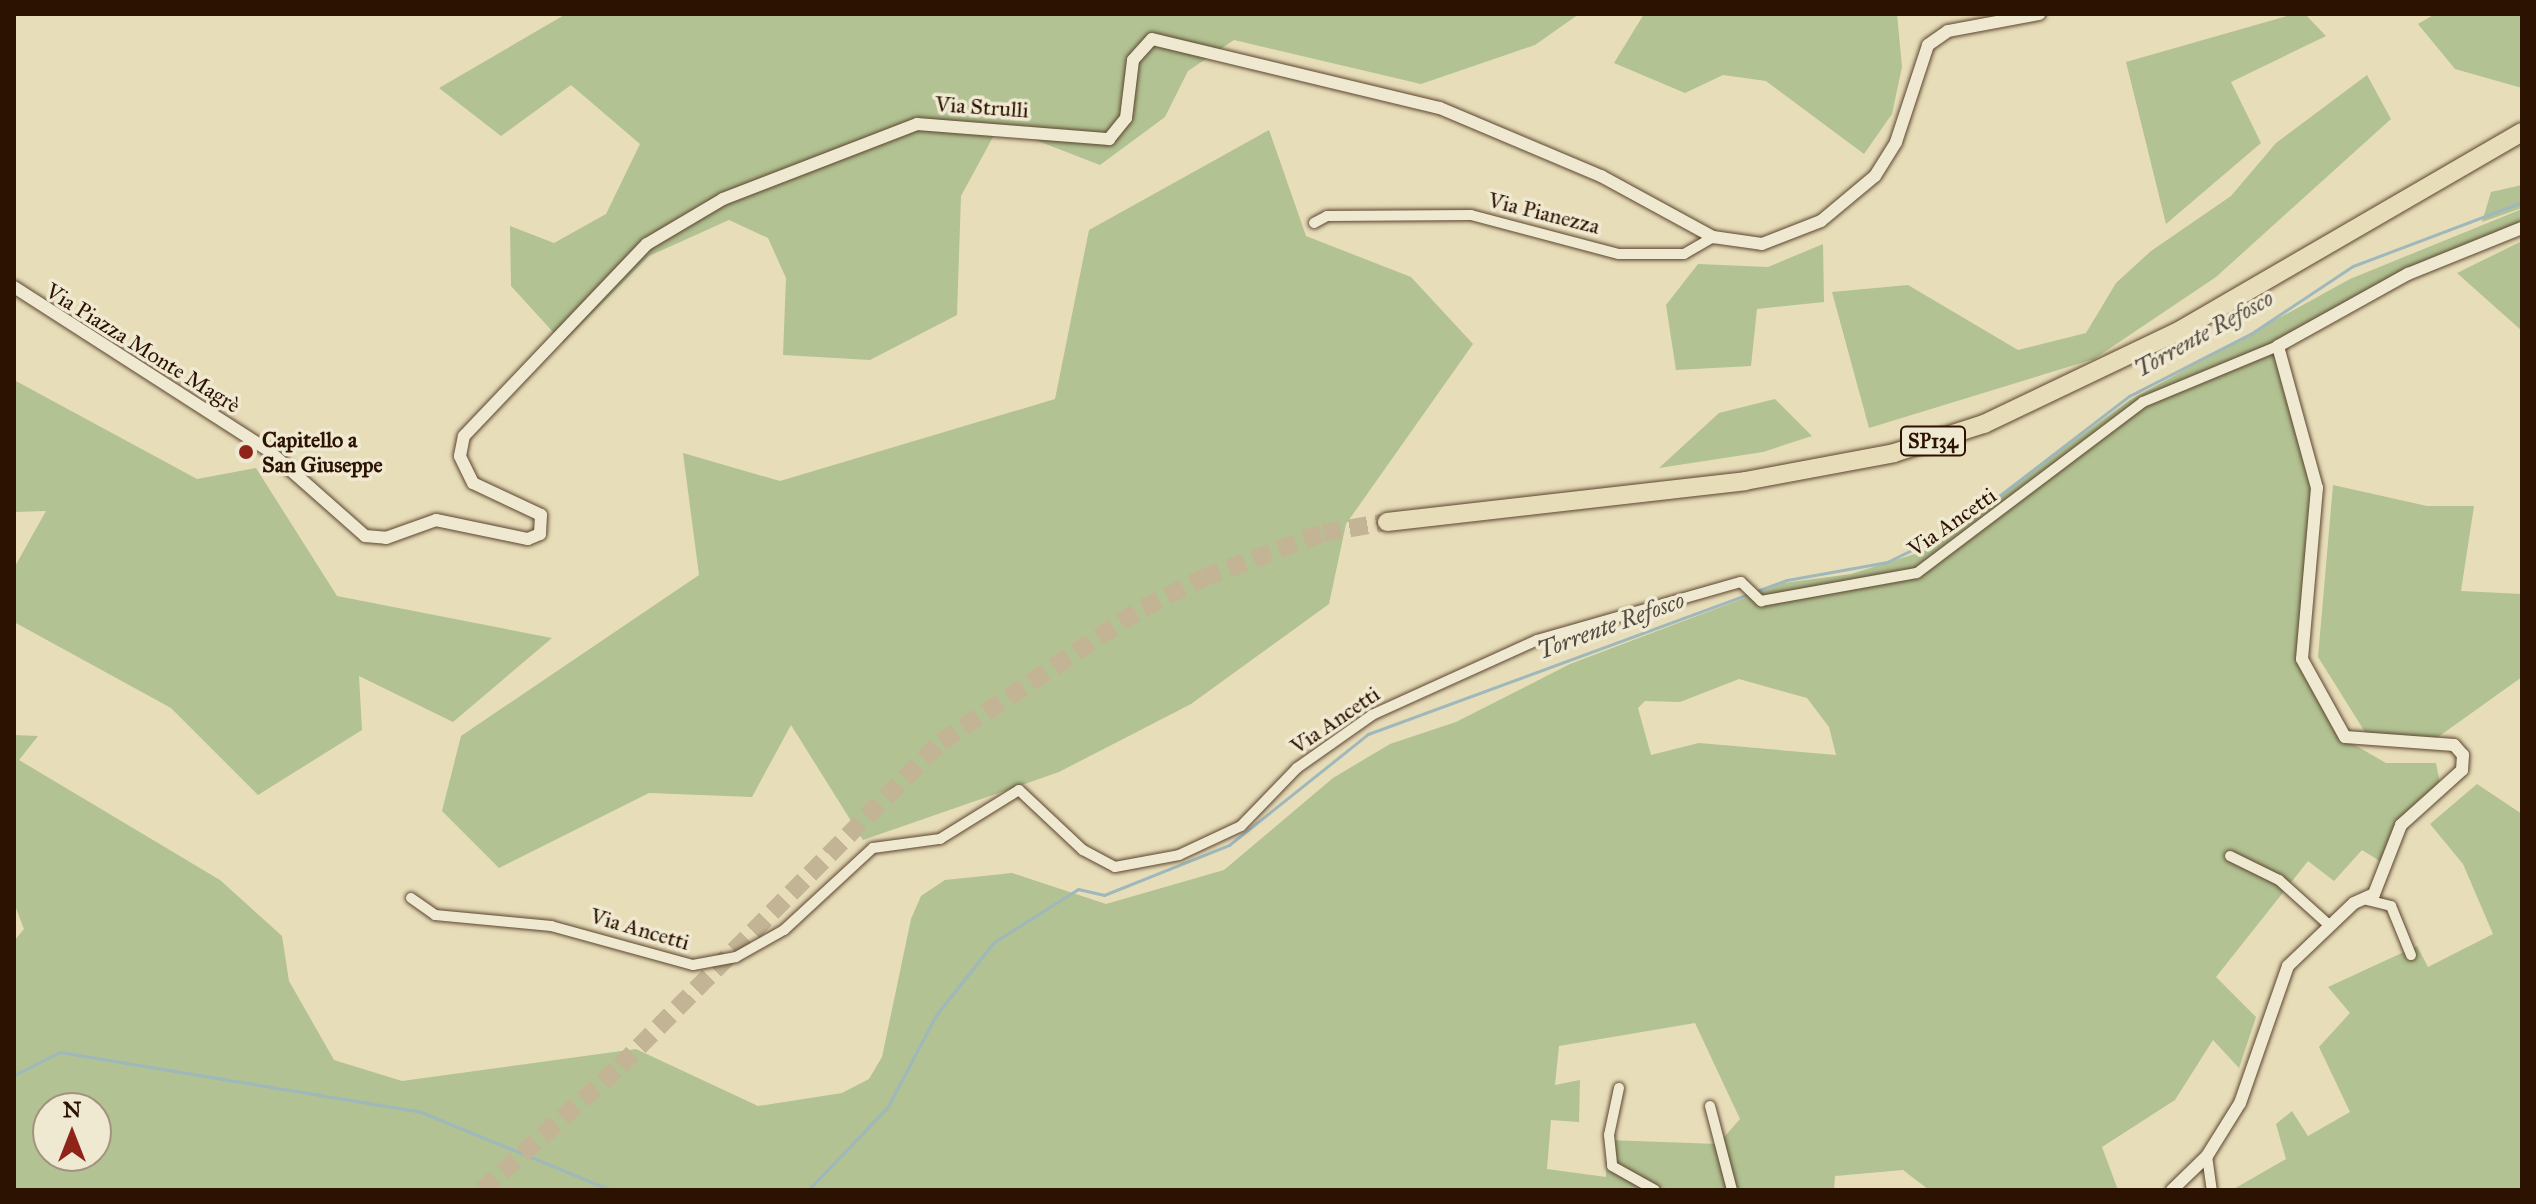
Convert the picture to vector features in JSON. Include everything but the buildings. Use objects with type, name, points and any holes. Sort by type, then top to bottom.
[{"type":"highway","name":"SP134","points":[[1387,522],[1745,481],[1894,453],[2062,392],[2425,191],[2522,132]]},
{"type":"street","points":[[1713,237],[1762,244],[1821,221],[1875,176],[1896,142],[1928,45],[1948,31],[2039,14]]},
{"type":"street","name":"Via Strulli","points":[[543,528],[538,512],[473,483],[460,456],[464,436],[647,244],[711,205],[917,124],[1109,139],[1126,118],[1133,60],[1152,39],[1440,108],[1601,176],[1713,237]]},
{"type":"street","name":"Via Pianezza","points":[[1314,223],[1327,216],[1471,215],[1619,254],[1684,254],[1713,237]]},
{"type":"street","name":"Via Ancetti","points":[[411,898],[435,915],[551,926],[693,965],[736,957],[784,930],[873,848],[940,839],[1019,790],[1083,850],[1115,867],[1179,855],[1241,826],[1297,768],[1372,715],[1522,645],[1741,582],[1761,601],[1917,573],[2143,402],[2278,346],[2408,274],[2522,228]]},
{"type":"street","name":"Via Piazza Monte Magrè","points":[[14,287],[269,451],[365,536],[386,538],[436,520],[528,539],[543,528]]},
{"type":"street","points":[[2172,1190],[2207,1156],[2240,1103],[2288,966],[2387,874],[2389,845],[2401,825],[2462,770],[2463,755],[2454,745],[2345,737],[2302,659],[2317,488],[2278,346]]},
{"type":"street","points":[[2230,856],[2279,880],[2329,925]]},
{"type":"street","points":[[2363,899],[2391,906],[2411,955]]},
{"type":"street","points":[[1619,1088],[1612,1166],[1655,1190]]},
{"type":"street","points":[[1710,1106],[1732,1190]]},
{"type":"street","points":[[2207,1156],[2212,1190]]},
{"type":"green space","points":[[566,14],[1579,14],[1535,45],[1421,84],[1234,40],[1188,71],[1165,117],[1100,165],[999,126],[961,196],[957,315],[870,360],[783,355],[786,278],[768,238],[729,220],[649,256],[563,343],[511,286],[510,226],[554,243],[606,214],[640,144],[571,85],[501,136],[439,88]]},
{"type":"green space","points":[[1644,14],[1897,14],[1902,67],[1892,114],[1864,154],[1766,81],[1723,75],[1685,93],[1614,63]]},
{"type":"green space","points":[[2294,14],[2305,14],[2326,36],[2231,82],[2261,143],[2166,224],[2126,62]]},
{"type":"green space","points":[[2435,14],[2522,14],[2522,88],[2455,69],[2418,24]]},
{"type":"green space","points":[[2367,75],[2391,119],[2216,277],[2094,359],[1869,428],[1832,292],[1908,285],[2018,350],[2086,333],[2116,283],[2151,251],[2231,196],[2276,143]]},
{"type":"green space","points":[[1269,130],[1306,236],[1411,277],[1473,344],[1346,524],[1329,604],[1191,704],[1059,772],[863,840],[791,725],[752,797],[649,793],[499,868],[442,811],[461,736],[699,575],[683,453],[780,481],[1055,399],[1089,230]]},
{"type":"green space","points":[[2522,185],[2522,208],[2482,222],[2491,192]]},
{"type":"green space","points":[[2522,209],[2522,221],[2281,343],[2315,486],[2300,650],[2353,744],[2386,763],[2436,763],[2440,783],[2393,830],[2383,863],[2362,850],[2334,881],[2308,861],[2216,977],[2256,1017],[2239,1068],[2213,1040],[2175,1100],[2102,1147],[2118,1190],[1929,1190],[1903,1170],[1835,1176],[1834,1190],[14,1190],[14,941],[24,929],[14,903],[14,735],[38,736],[19,760],[220,880],[282,936],[289,981],[334,1060],[402,1081],[636,1049],[758,1106],[842,1093],[869,1079],[882,1057],[911,919],[921,896],[945,880],[1012,873],[1106,904],[1224,870],[1333,778],[1390,744],[1456,722],[1570,664],[1784,583],[1851,574],[1921,552],[2130,400],[2350,279]],"holes":[[[1739,679],[1807,698],[1829,727],[1836,755],[1699,743],[1651,755],[1638,708],[1645,701],[1680,702]],[[1695,1023],[1740,1119],[1718,1144],[1607,1140],[1606,1177],[1547,1169],[1551,1120],[1579,1122],[1580,1080],[1555,1085],[1559,1046]]]},
{"type":"green space","points":[[2522,241],[2522,331],[2457,273]]},
{"type":"green space","points":[[1823,244],[1824,302],[1757,309],[1751,366],[1676,370],[1666,305],[1698,264],[1768,267]]},
{"type":"green space","points":[[14,380],[197,479],[256,468],[337,596],[552,638],[453,722],[359,676],[362,730],[258,795],[171,708],[14,622],[14,568],[46,511],[14,512]]},
{"type":"green space","points":[[1775,399],[1812,436],[1763,452],[1659,468],[1719,413]]},
{"type":"green space","points":[[2333,485],[2427,506],[2474,506],[2461,591],[2522,594],[2522,677],[2424,747],[2391,746],[2365,732],[2318,657]]},
{"type":"green space","points":[[2477,784],[2522,814],[2522,1190],[2232,1190],[2286,1159],[2276,1124],[2292,1111],[2308,1136],[2350,1112],[2319,1047],[2350,1013],[2328,987],[2417,946],[2428,967],[2493,934],[2463,864],[2430,824]]},
{"type":"waterway","name":"Torrente Refosco","points":[[808,1190],[887,1108],[936,1015],[994,942],[1078,889],[1104,895],[1229,845],[1368,734],[1787,580],[1887,562],[1957,528],[2129,396],[2252,333],[2353,266],[2522,202]]},
{"type":"waterway","points":[[14,1075],[60,1052],[421,1112],[611,1190]]},
{"type":"tunnel","points":[[482,1190],[620,1066],[941,742],[1143,608],[1203,578],[1323,533],[1387,522]]},
{"type":"place","name":"Capitello a San Giuseppe","points":[[246,452]]}]
